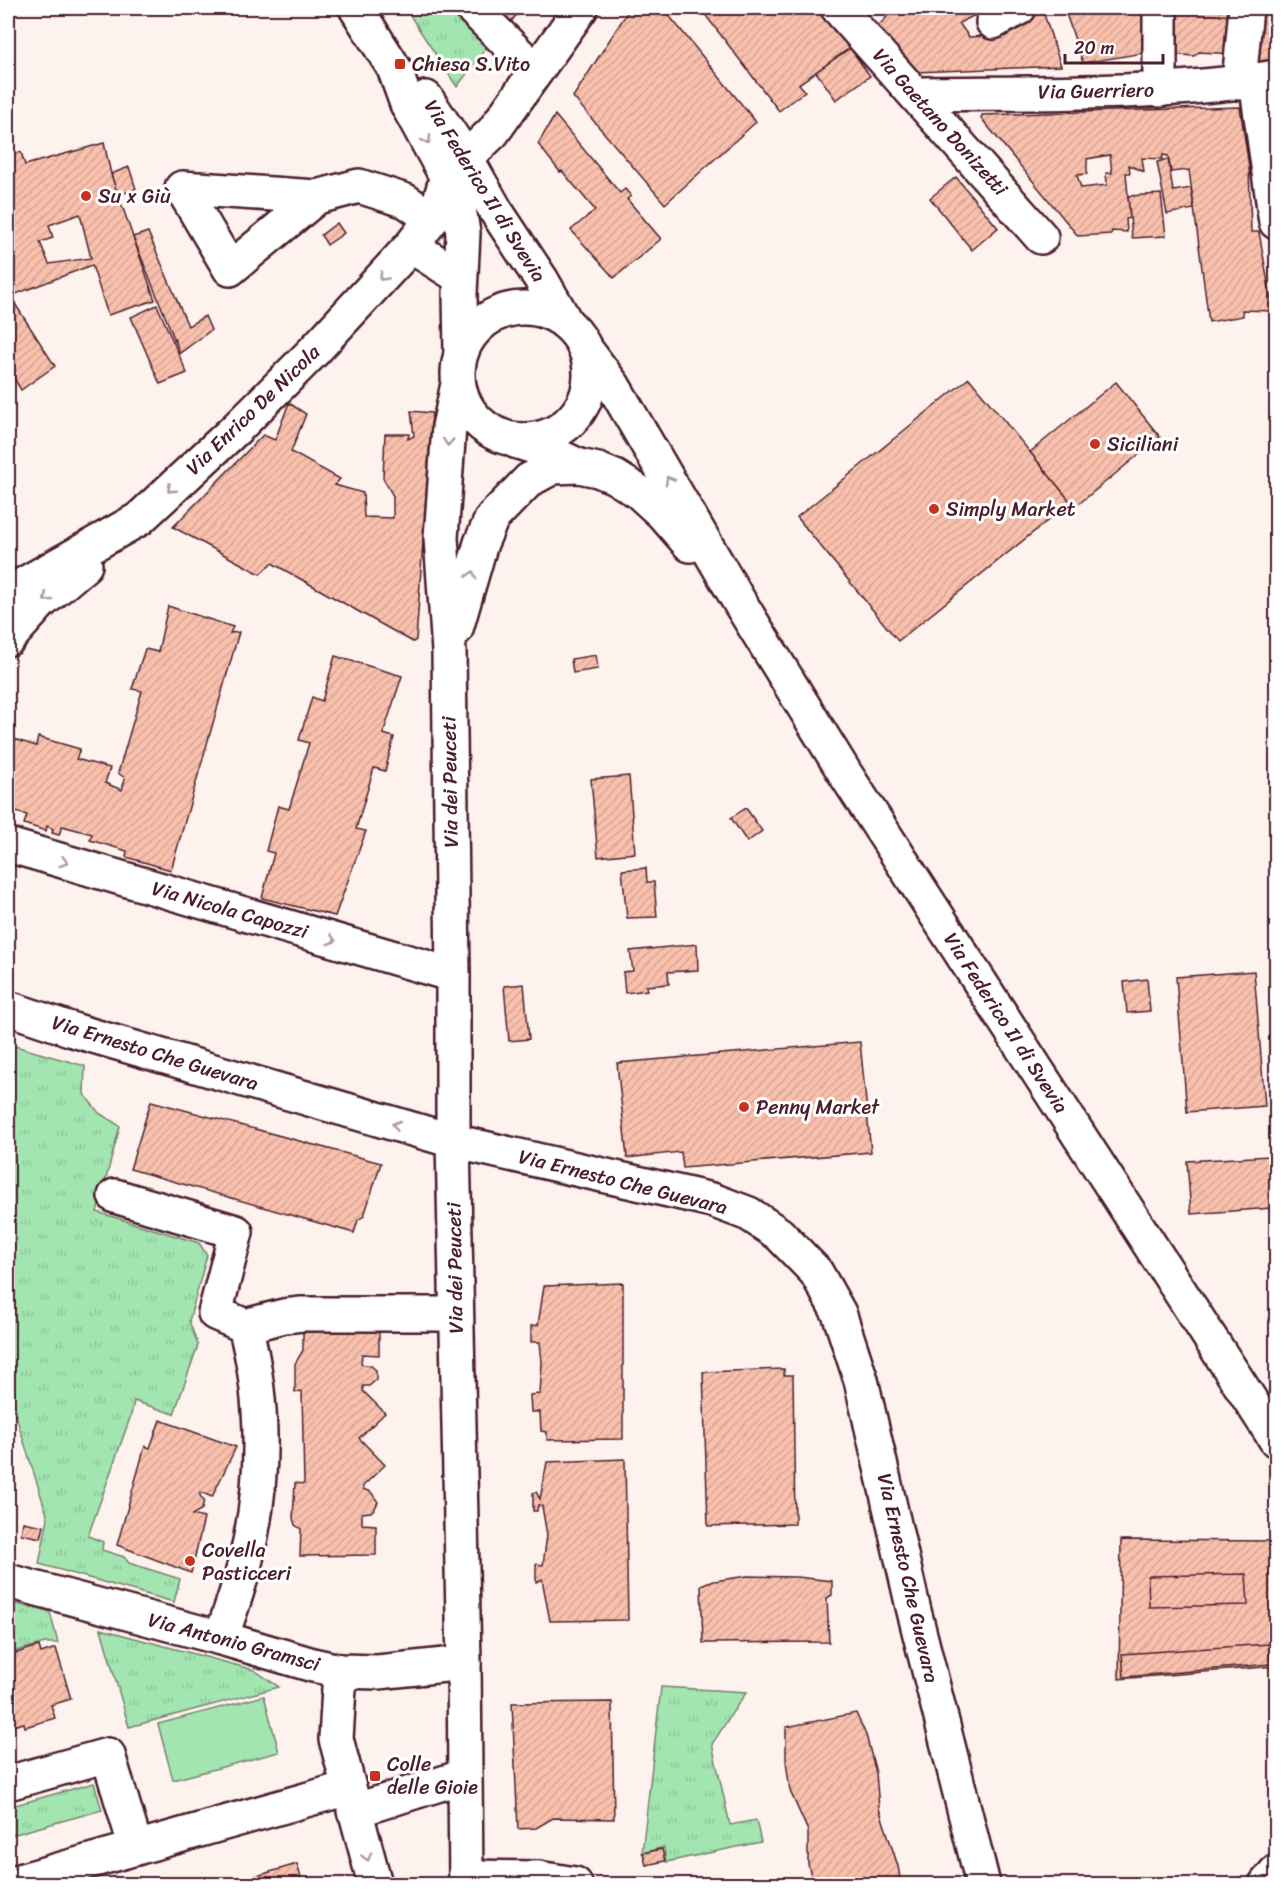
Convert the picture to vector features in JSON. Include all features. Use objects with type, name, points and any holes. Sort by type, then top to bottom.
[{"type":"street","name":"Via Federico II di Svevia","points":[[356,8],[394,68],[423,93],[457,167],[496,211],[575,335]]},
{"type":"street","points":[[472,8],[536,71]]},
{"type":"street","points":[[457,167],[493,132],[581,8]]},
{"type":"street","points":[[1160,8],[1160,90]]},
{"type":"street","points":[[1246,8],[1276,222]]},
{"type":"street","name":"Via Gaetano Donizetti","points":[[854,13],[916,94],[1041,237]]},
{"type":"street","name":"Via Guerriero","points":[[916,94],[1160,90],[1257,80]]},
{"type":"street","name":"Via Federico II di Svevia","points":[[457,167],[457,196],[463,233],[460,278],[460,369]]},
{"type":"street","name":"Via Enrico De Nicola","points":[[8,593],[139,519],[247,419],[314,351],[411,246],[432,219],[457,167]]},
{"type":"street","points":[[317,197],[358,186],[406,201],[432,219]]},
{"type":"street","points":[[463,233],[468,213],[481,208],[496,211]]},
{"type":"street","points":[[411,246],[460,278]]},
{"type":"street","points":[[449,651],[441,538],[449,427],[460,369],[471,334],[486,320],[505,311],[526,308],[547,312],[575,335],[614,387],[741,603]]},
{"type":"street","points":[[449,651],[481,543],[492,518],[529,480],[556,439],[579,410],[588,389],[590,368],[575,335]]},
{"type":"street","points":[[460,369],[464,402],[475,418],[490,431],[507,438],[526,440],[545,436],[556,439],[579,466]]},
{"type":"street","points":[[529,480],[553,467],[579,466],[615,477],[639,492],[662,513],[741,603]]},
{"type":"street","points":[[8,639],[41,602],[139,519]]},
{"type":"street","name":"Via Federico II di Svevia","points":[[741,603],[846,775],[1276,1440]]},
{"type":"street","name":"Via dei Peuceti","points":[[449,651],[453,1141],[464,1663],[466,1881]]},
{"type":"street","name":"Via Nicola Capozzi","points":[[8,845],[453,975]]},
{"type":"street","name":"Via Ernesto Che Guevara","points":[[8,1008],[84,1033],[453,1141],[712,1200],[749,1214],[779,1234],[816,1272],[839,1313],[861,1380],[914,1607],[983,1884]]},
{"type":"street","points":[[115,1196],[236,1232],[215,1313],[245,1326],[302,1314],[456,1314]]},
{"type":"street","points":[[221,1638],[246,1559],[256,1508],[261,1427],[255,1362],[245,1326]]},
{"type":"street","name":"Via Antonio Gramsci","points":[[8,1581],[340,1671],[378,1672],[464,1663]]},
{"type":"street","points":[[340,1671],[336,1739],[375,1884]]},
{"type":"street","points":[[8,1783],[108,1755],[136,1848]]},
{"type":"street","points":[[9,1884],[136,1848],[465,1776]]},
{"type":"street","points":[[1266,1884],[1276,1872]]},
{"type":"street","points":[[466,1881],[538,1881],[576,1884]]},
{"type":"green space","points":[[405,8],[450,8],[486,48],[457,87]]},
{"type":"green space","points":[[8,1044],[85,1066],[84,1094],[99,1113],[120,1126],[97,1212],[199,1243],[207,1255],[189,1321],[198,1345],[174,1414],[134,1401],[88,1536],[103,1542],[102,1550],[124,1557],[129,1563],[180,1579],[174,1602],[39,1564],[48,1518],[8,1391]]},
{"type":"green space","points":[[8,1602],[50,1612],[58,1643],[45,1643],[8,1653]]},
{"type":"green space","points":[[101,1629],[254,1670],[279,1687],[129,1727]]},
{"type":"green space","points":[[661,1687],[747,1692],[712,1744],[730,1825],[756,1820],[761,1842],[666,1862],[664,1847],[642,1853]]},
{"type":"green space","points":[[264,1696],[279,1752],[173,1780],[158,1724]]},
{"type":"green space","points":[[94,1783],[102,1810],[8,1836],[8,1807]]},
{"type":"building","points":[[495,8],[522,8],[509,24]]},
{"type":"building","points":[[630,8],[663,8],[756,122],[665,204],[573,97]]},
{"type":"building","points":[[700,8],[818,8],[850,48],[799,84],[805,91],[779,111]]},
{"type":"building","points":[[896,8],[989,8],[959,23],[969,37],[1000,35],[1042,8],[1061,66],[916,72],[878,26]]},
{"type":"building","points":[[1064,8],[1145,8],[1150,52],[1083,63]]},
{"type":"building","points":[[1171,8],[1233,8],[1235,54],[1199,52],[1194,56],[1168,54]]},
{"type":"building","points":[[1256,8],[1276,8],[1276,66],[1251,72]]},
{"type":"building","points":[[850,48],[870,76],[836,100],[816,72]]},
{"type":"building","points":[[1240,107],[1249,167],[1251,232],[1259,232],[1273,311],[1242,310],[1243,316],[1209,322],[1189,170],[1171,172],[1168,156],[1163,155],[1162,159],[1142,158],[1144,172],[1129,165],[1130,173],[1126,173],[1130,218],[1126,219],[1127,232],[1112,231],[1111,234],[1078,236],[981,118],[982,115]],"holes":[[[1110,155],[1112,173],[1106,173],[1107,185],[1081,188],[1077,175],[1087,174],[1087,159]]]},
{"type":"building","points":[[555,115],[620,193],[625,189],[631,196],[627,199],[661,239],[614,278],[571,230],[595,210],[538,144]]},
{"type":"building","points":[[104,143],[111,174],[155,300],[108,315],[92,265],[8,297],[8,155],[21,152],[25,165]],"holes":[[[80,214],[91,258],[49,264],[40,242],[53,238],[49,225]]]},
{"type":"building","points":[[1168,159],[1173,191],[1191,188],[1194,209],[1167,214],[1157,162]]},
{"type":"building","points":[[129,167],[136,189],[118,195],[111,174]]},
{"type":"building","points":[[956,177],[998,228],[972,250],[930,198]]},
{"type":"building","points":[[1161,194],[1166,236],[1132,238],[1128,196]]},
{"type":"building","points":[[337,223],[344,233],[327,245],[321,235]]},
{"type":"building","points":[[148,232],[188,326],[205,316],[211,330],[180,353],[133,237]]},
{"type":"building","points":[[10,296],[55,366],[21,390],[8,368],[8,298]]},
{"type":"building","points":[[157,305],[187,373],[160,384],[131,317]]},
{"type":"building","name":"Simply Market","points":[[969,378],[1071,502],[898,641],[797,517]]},
{"type":"building","name":"Siciliani","points":[[1116,382],[1160,437],[1075,507],[1030,452]]},
{"type":"building","points":[[289,403],[306,414],[291,452],[340,479],[335,485],[363,493],[364,517],[393,518],[393,496],[383,478],[385,434],[409,434],[408,439],[414,436],[411,411],[432,413],[416,640],[413,642],[272,563],[260,574],[173,527],[263,435],[275,440]]},
{"type":"building","points":[[168,606],[233,627],[230,633],[239,632],[171,870],[126,857],[127,851],[90,840],[92,834],[62,826],[59,835],[52,833],[53,829],[47,826],[46,831],[24,824],[27,815],[8,810],[8,737],[36,746],[38,737],[80,749],[76,759],[110,768],[105,783],[122,790],[125,778],[118,773],[142,691],[132,689],[145,649],[158,652]]},
{"type":"building","points":[[596,655],[598,669],[573,673],[571,659]]},
{"type":"building","points":[[335,656],[402,676],[383,734],[394,737],[385,771],[374,768],[356,829],[366,831],[335,916],[262,898],[274,853],[266,851],[278,806],[289,809],[309,743],[299,740],[312,697],[322,701]]},
{"type":"building","points":[[629,776],[635,853],[598,857],[591,779]]},
{"type":"building","points":[[746,808],[762,831],[747,842],[731,818]]},
{"type":"building","points":[[646,868],[647,882],[654,882],[657,917],[627,918],[622,870]]},
{"type":"building","points":[[697,944],[698,970],[668,972],[669,984],[646,986],[647,990],[625,993],[623,972],[633,971],[630,951]]},
{"type":"building","points":[[1254,971],[1265,1106],[1187,1112],[1176,977]]},
{"type":"building","points":[[1147,979],[1150,1011],[1127,1013],[1124,982]]},
{"type":"building","points":[[524,984],[529,1039],[509,1041],[504,986]]},
{"type":"building","name":"Penny Market","points":[[860,1042],[871,1152],[683,1168],[681,1152],[627,1158],[617,1063]]},
{"type":"building","points":[[151,1101],[381,1163],[364,1216],[358,1220],[354,1233],[130,1169]]},
{"type":"building","points":[[1269,1156],[1272,1208],[1191,1214],[1187,1161]]},
{"type":"building","points":[[623,1283],[623,1439],[547,1440],[547,1432],[541,1431],[540,1412],[531,1412],[530,1395],[540,1394],[542,1363],[540,1342],[531,1342],[531,1326],[538,1325],[544,1286]]},
{"type":"building","points":[[303,1323],[379,1323],[379,1355],[362,1354],[361,1364],[371,1366],[376,1370],[376,1380],[369,1386],[363,1386],[363,1391],[385,1413],[359,1438],[385,1465],[363,1486],[363,1489],[371,1492],[378,1502],[371,1512],[362,1513],[362,1524],[376,1525],[376,1555],[300,1556],[301,1529],[295,1525],[293,1518],[295,1483],[304,1484],[302,1391],[295,1392],[295,1364],[303,1350]]},
{"type":"building","points":[[784,1369],[784,1375],[793,1375],[795,1524],[708,1526],[703,1372]]},
{"type":"building","points":[[160,1420],[236,1447],[212,1497],[200,1492],[204,1500],[202,1509],[192,1515],[204,1518],[191,1573],[117,1545],[145,1446],[150,1448]]},
{"type":"building","points":[[625,1459],[628,1620],[550,1621],[542,1579],[536,1582],[536,1564],[543,1565],[547,1535],[542,1506],[538,1505],[537,1511],[533,1511],[533,1493],[536,1492],[540,1499],[547,1462]]},
{"type":"building","points":[[23,1522],[44,1526],[41,1538],[21,1534]]},
{"type":"building","points":[[1121,1540],[1276,1541],[1276,1666],[1119,1679]]},
{"type":"building","points":[[1246,1574],[1248,1605],[1149,1607],[1148,1576]]},
{"type":"building","points":[[747,1576],[797,1577],[832,1581],[832,1595],[827,1598],[829,1642],[703,1643],[701,1585]]},
{"type":"building","points":[[1269,1644],[1271,1664],[1124,1677],[1122,1654]]},
{"type":"building","points":[[39,1646],[41,1653],[56,1648],[71,1699],[51,1705],[55,1718],[25,1727],[24,1723],[9,1727],[11,1730],[8,1731],[9,1655]]},
{"type":"building","points":[[612,1702],[614,1819],[553,1818],[536,1828],[518,1829],[512,1703]]},
{"type":"building","points":[[856,1713],[866,1735],[876,1773],[879,1808],[898,1866],[901,1884],[813,1884],[808,1864],[808,1831],[790,1791],[786,1761],[786,1727]]},
{"type":"building","points":[[662,1849],[665,1861],[646,1865],[643,1853]]},
{"type":"building","points":[[297,1864],[303,1884],[229,1884]]},
{"type":"place","name":"Chiesa S.Vito","points":[[400,64]]},
{"type":"place","name":"Su x Giù","points":[[86,196]]},
{"type":"place","name":"Siciliani","points":[[1095,444]]},
{"type":"place","name":"Simply Market","points":[[934,509]]},
{"type":"place","name":"Penny Market","points":[[744,1107]]},
{"type":"place","name":"Covella Pasticceri","points":[[190,1561]]},
{"type":"place","name":"Colle delle Gioie","points":[[375,1776]]}]
